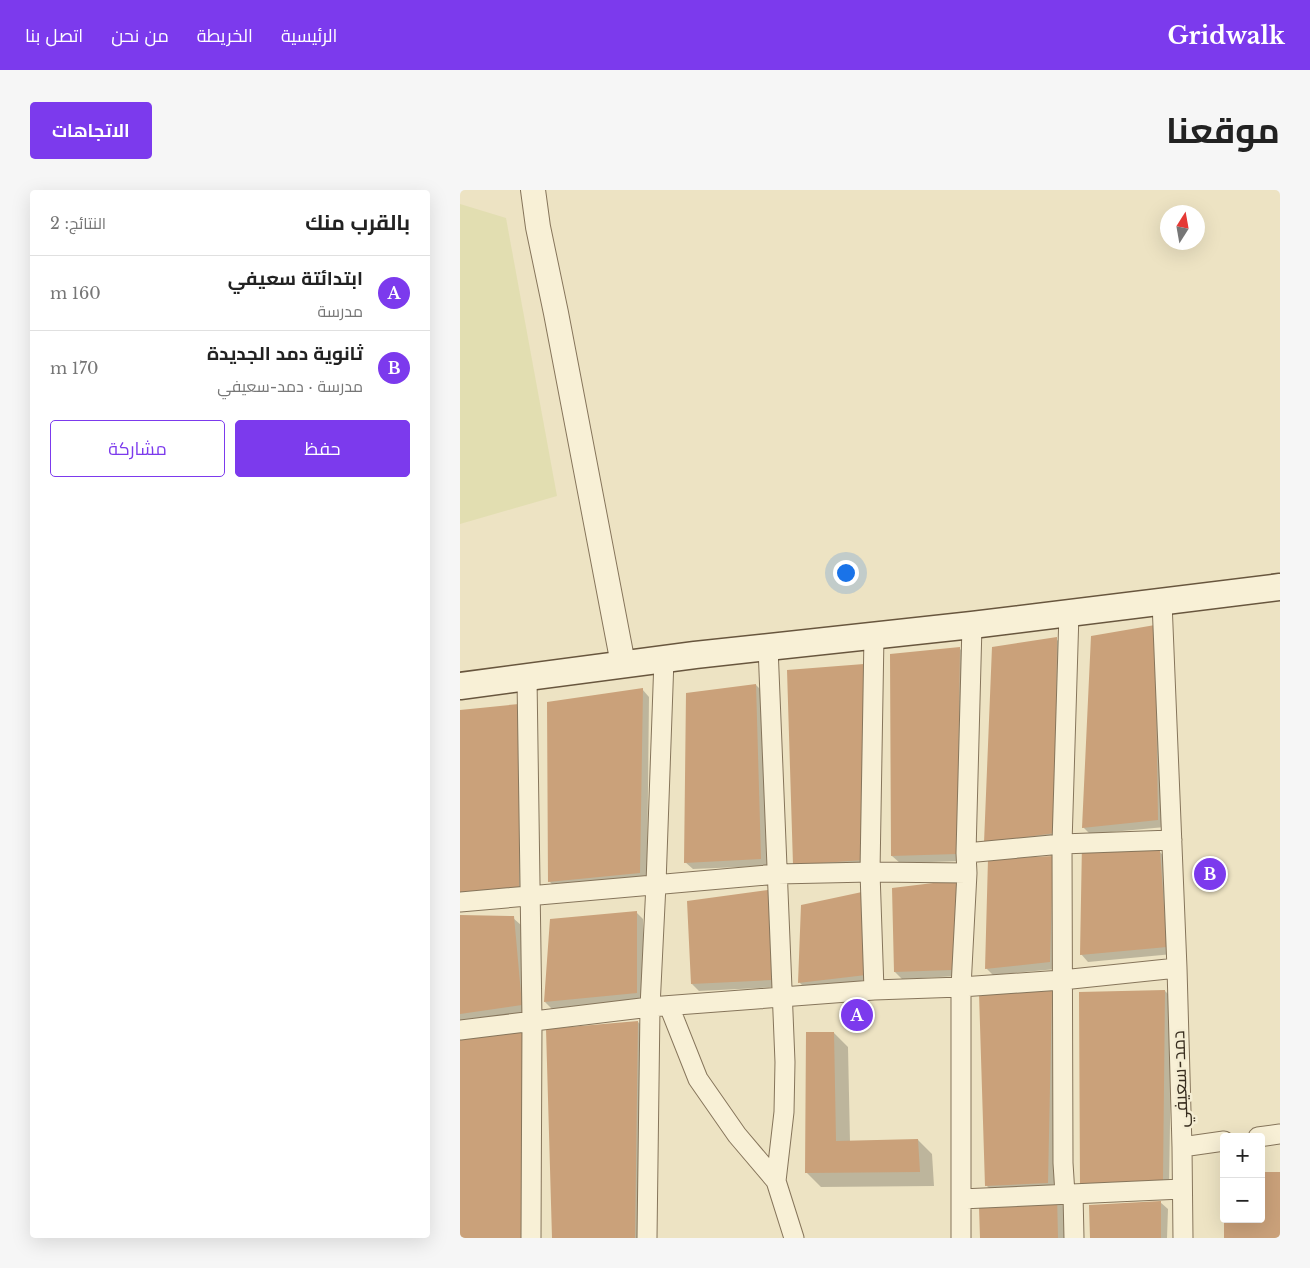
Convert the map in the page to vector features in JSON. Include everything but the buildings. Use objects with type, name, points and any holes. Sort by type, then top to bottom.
[{"type":"main road","points":[[460,686],[664,659],[972,625],[1280,587]]},
{"type":"street","points":[[533,190],[538,227],[623,664]]},
{"type":"street","name":"دمد-سعيفي","points":[[1162,602],[1177,968],[1182,1147],[1220,1142]]},
{"type":"street","points":[[1069,613],[1062,844],[1062,980],[1069,1194],[1074,1238]]},
{"type":"street","points":[[961,1238],[961,987],[967,873],[972,625]]},
{"type":"street","points":[[874,635],[870,872],[874,990]]},
{"type":"street","points":[[768,647],[785,1062],[784,1112],[776,1181]]},
{"type":"street","points":[[647,1238],[650,1007],[664,659]]},
{"type":"street","points":[[527,678],[532,1020],[531,1238]]},
{"type":"street","points":[[966,853],[1062,844],[1172,840]]},
{"type":"street","points":[[460,902],[778,874],[870,872],[967,873]]},
{"type":"street","points":[[460,1030],[650,1007],[874,990],[961,987],[1062,980],[1177,968]]},
{"type":"street","points":[[669,1006],[698,1079],[738,1135],[776,1181],[794,1238]]},
{"type":"street","points":[[1265,1136],[1280,1134]]},
{"type":"street","points":[[1182,1147],[1183,1238]]},
{"type":"street","points":[[961,1199],[1182,1189]]},
{"type":"shaded area","points":[[460,204],[506,218],[557,496],[460,524]]},
{"type":"place","name":"ثانوية دمد الجديدة","points":[[1210,874]]},
{"type":"place","name":"ابتدائتة سعيفي","points":[[857,1015]]}]
